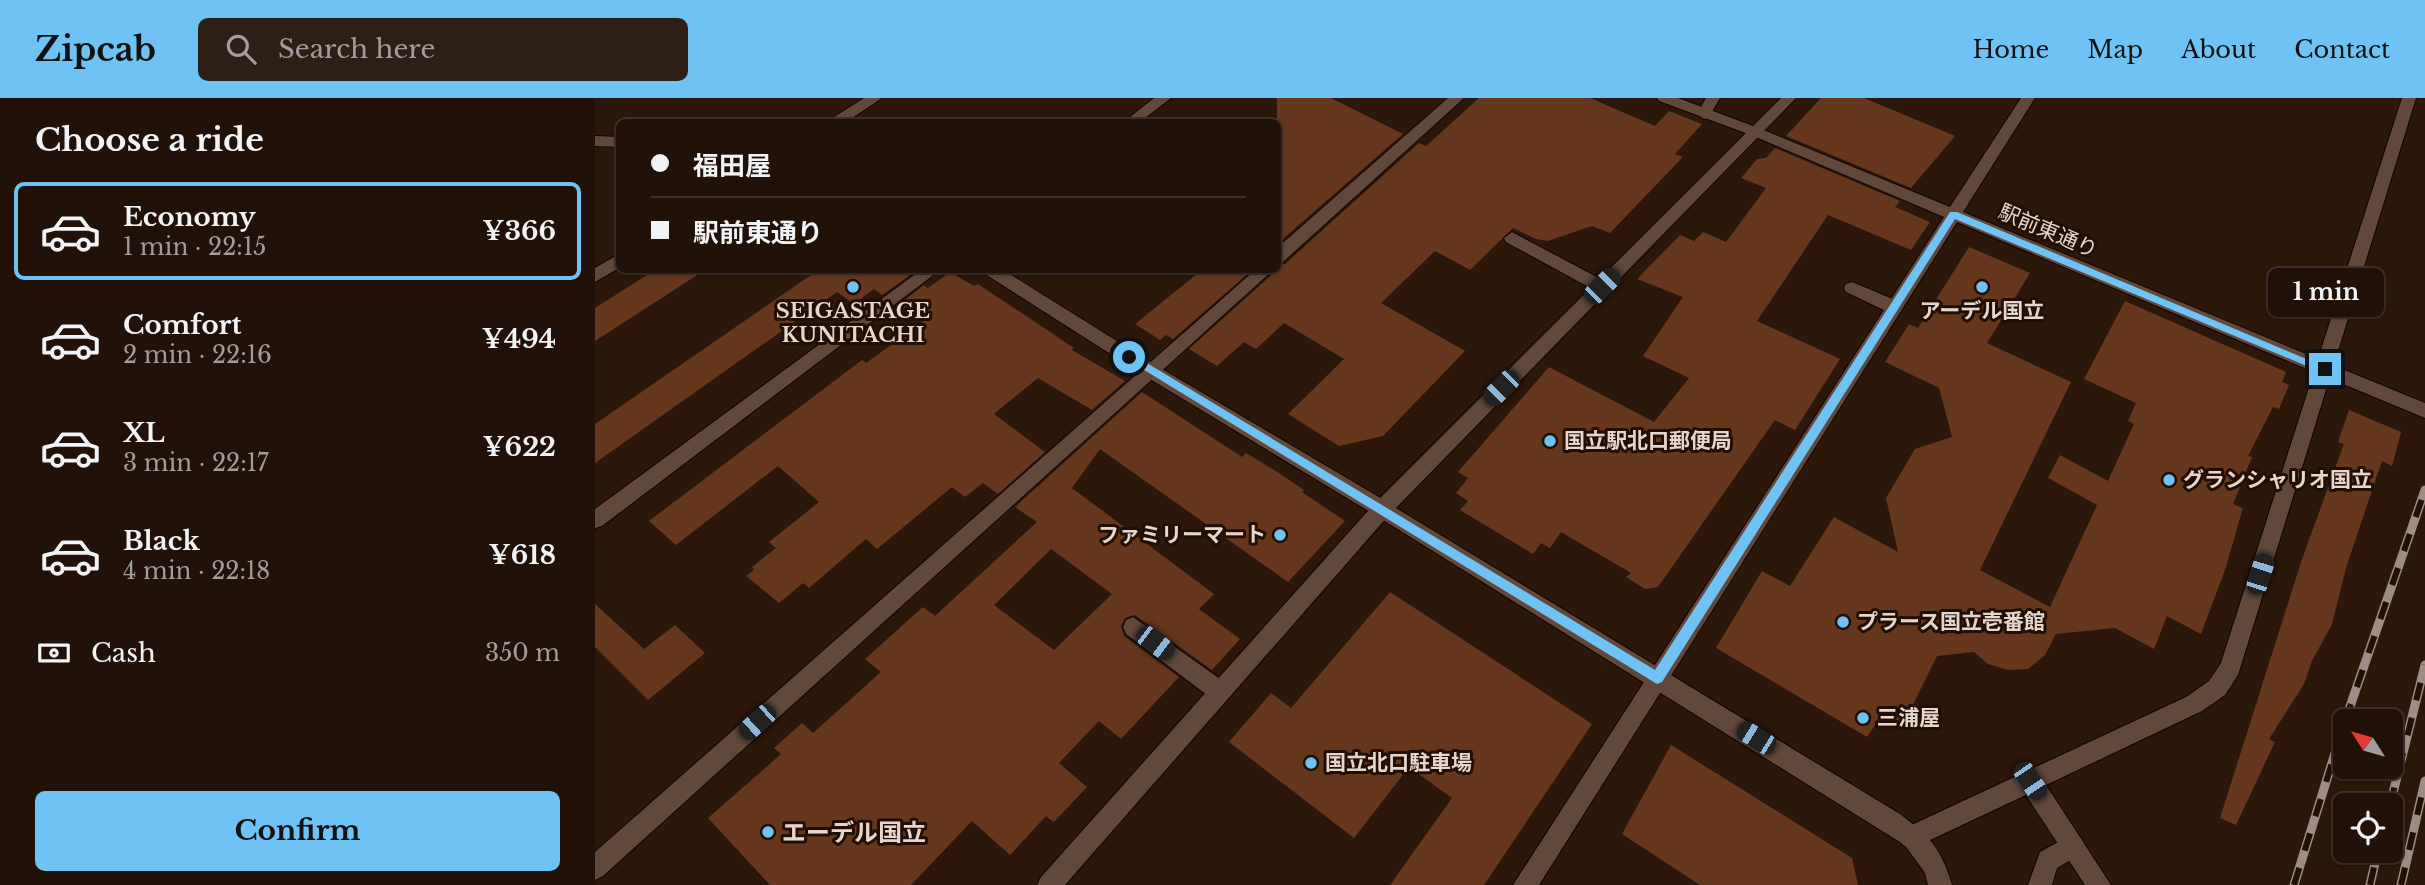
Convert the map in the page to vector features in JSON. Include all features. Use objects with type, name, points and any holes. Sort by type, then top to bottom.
[{"type":"street","points":[[842,119],[875,98]]},
{"type":"street","points":[[1135,119],[1164,98]]},
{"type":"street","points":[[1281,254],[1457,98]]},
{"type":"street","name":"駅前東通り","points":[[1664,98],[1756,132],[2425,411]]},
{"type":"street","points":[[1704,114],[1713,98]]},
{"type":"street","points":[[1049,885],[1382,509],[1789,98]]},
{"type":"street","points":[[1525,885],[2028,98]]},
{"type":"street","points":[[1911,837],[2194,704],[2217,688],[2230,668],[2409,98]]},
{"type":"street","points":[[595,141],[616,142]]},
{"type":"street","points":[[1512,238],[1602,286]]},
{"type":"street","points":[[595,275],[616,262]]},
{"type":"street","points":[[595,520],[928,273]]},
{"type":"street","points":[[996,273],[1151,371],[1382,509],[1892,822],[1911,837],[1934,867],[1940,885]]},
{"type":"street","points":[[595,868],[1262,273]]},
{"type":"street","points":[[1852,288],[1894,307]]},
{"type":"street","points":[[1133,627],[1219,691]]},
{"type":"street","points":[[2030,781],[2099,885]]},
{"type":"street","points":[[2040,885],[2047,860],[2073,846]]},
{"type":"building","points":[[1277,98],[1331,98],[1403,134],[1281,241],[1281,119],[1277,119]]},
{"type":"building","points":[[1479,98],[1590,98],[1655,126],[1669,111],[1702,124],[1675,154],[1683,157],[1610,233],[1592,226],[1548,241],[1536,239],[1513,228],[1470,270],[1435,251],[1381,303],[1465,351],[1383,436],[1339,446],[1288,414],[1344,359],[1284,323],[1256,349],[1244,342],[1217,366],[1189,349],[1274,273],[1281,273],[1281,265],[1419,143],[1426,146]]},
{"type":"building","points":[[1821,98],[1864,98],[1955,136],[1911,188],[1786,136]]},
{"type":"building","points":[[1775,148],[1900,201],[1895,207],[1930,222],[1911,250],[1828,215],[1757,321],[1840,359],[1795,430],[1775,420],[1658,587],[1645,589],[1626,577],[1631,573],[1561,532],[1550,548],[1541,543],[1533,554],[1460,510],[1468,501],[1456,493],[1468,478],[1458,472],[1549,367],[1654,422],[1689,378],[1643,356],[1683,297],[1637,279],[1680,235],[1694,241],[1703,232],[1726,242],[1766,188],[1741,178],[1757,159],[1766,158]]},
{"type":"building","points":[[1969,247],[2030,273],[1987,343],[2071,382],[1980,570],[2050,607],[2097,505],[2048,478],[2060,455],[2108,481],[2134,424],[2128,421],[2136,403],[2084,379],[2125,301],[2286,372],[2282,382],[2289,385],[2279,409],[2273,407],[2248,456],[2252,457],[2233,504],[2243,508],[2225,570],[2201,634],[2167,616],[2154,649],[2115,628],[2056,634],[2045,655],[2028,669],[2008,670],[1988,664],[1974,652],[1937,656],[1902,727],[1882,715],[1867,737],[1716,648],[1762,571],[1790,586],[1834,517],[1898,552],[1886,498],[1915,449],[1952,437],[1939,388],[1885,362],[1909,324],[1918,328]]},
{"type":"building","points":[[650,273],[700,273],[595,341],[595,308]]},
{"type":"building","points":[[807,273],[905,273],[909,276],[882,295],[874,289],[854,304],[837,292],[595,463],[595,424],[811,275]]},
{"type":"building","points":[[949,273],[974,286],[978,284],[1074,348],[1072,350],[1125,381],[1092,410],[1038,378],[994,414],[1045,452],[998,494],[983,483],[965,497],[952,487],[877,549],[866,539],[809,588],[803,583],[779,603],[746,576],[754,570],[752,567],[776,548],[769,542],[819,502],[778,466],[676,545],[649,521],[862,360],[866,363],[923,322],[898,305],[924,285],[928,288]]},
{"type":"building","points":[[1198,273],[1249,273],[1173,339],[1166,335],[1160,340],[1135,324]]},
{"type":"building","points":[[1142,392],[1242,457],[1246,453],[1279,473],[1345,521],[1288,582],[1100,449],[1072,488],[1214,594],[1199,609],[1240,639],[1212,670],[1135,615],[1125,618],[1121,626],[1124,636],[1179,677],[1121,739],[1099,721],[1059,763],[1087,787],[1054,822],[1046,816],[1010,855],[972,821],[911,885],[770,885],[708,818],[781,754],[774,748],[802,723],[813,733],[881,672],[865,659],[923,607],[935,616],[1037,522],[1015,507]],"holes":[[[1051,549],[1112,594],[1054,650],[994,605]]]},
{"type":"building","points":[[2349,410],[2401,432],[2392,466],[2382,461],[2346,568],[2332,624],[2312,661],[2304,684],[2269,739],[2275,742],[2236,825],[2220,818],[2302,559],[2344,444],[2338,442]]},
{"type":"building","points":[[1390,592],[1592,724],[1484,885],[1390,885],[1452,798],[1409,767],[1354,838],[1229,742],[1271,693],[1291,708]]},
{"type":"building","points":[[595,604],[644,649],[675,625],[705,653],[648,700],[595,647]]},
{"type":"building","points":[[1671,745],[1852,858],[1858,885],[1700,885],[1622,834]]},
{"type":"railway","points":[[2294,885],[2345,721],[2425,490]]},
{"type":"railway","points":[[2393,793],[2425,665]]},
{"type":"railway","points":[[2401,885],[2425,781]]},
{"type":"railway","points":[[2370,885],[2375,863]]},
{"type":"place","name":"SEIGASTAGE KUNITACHI","points":[[853,287]]},
{"type":"place","name":"アーデル国立","points":[[1982,287]]},
{"type":"place","name":"国立駅北口郵便局","points":[[1550,441]]},
{"type":"place","name":"グランシャリオ国立","points":[[2169,480]]},
{"type":"place","name":"ファミリーマート","points":[[1280,535]]},
{"type":"place","name":"プラース国立壱番館","points":[[1843,622]]},
{"type":"place","name":"三浦屋","points":[[1863,718]]},
{"type":"place","name":"国立北口駐車場","points":[[1311,763]]},
{"type":"place","name":"エーデル国立","points":[[768,832]]},
{"type":"route","points":[[1129,357],[1657,678],[1953,215],[2325,369]]}]
